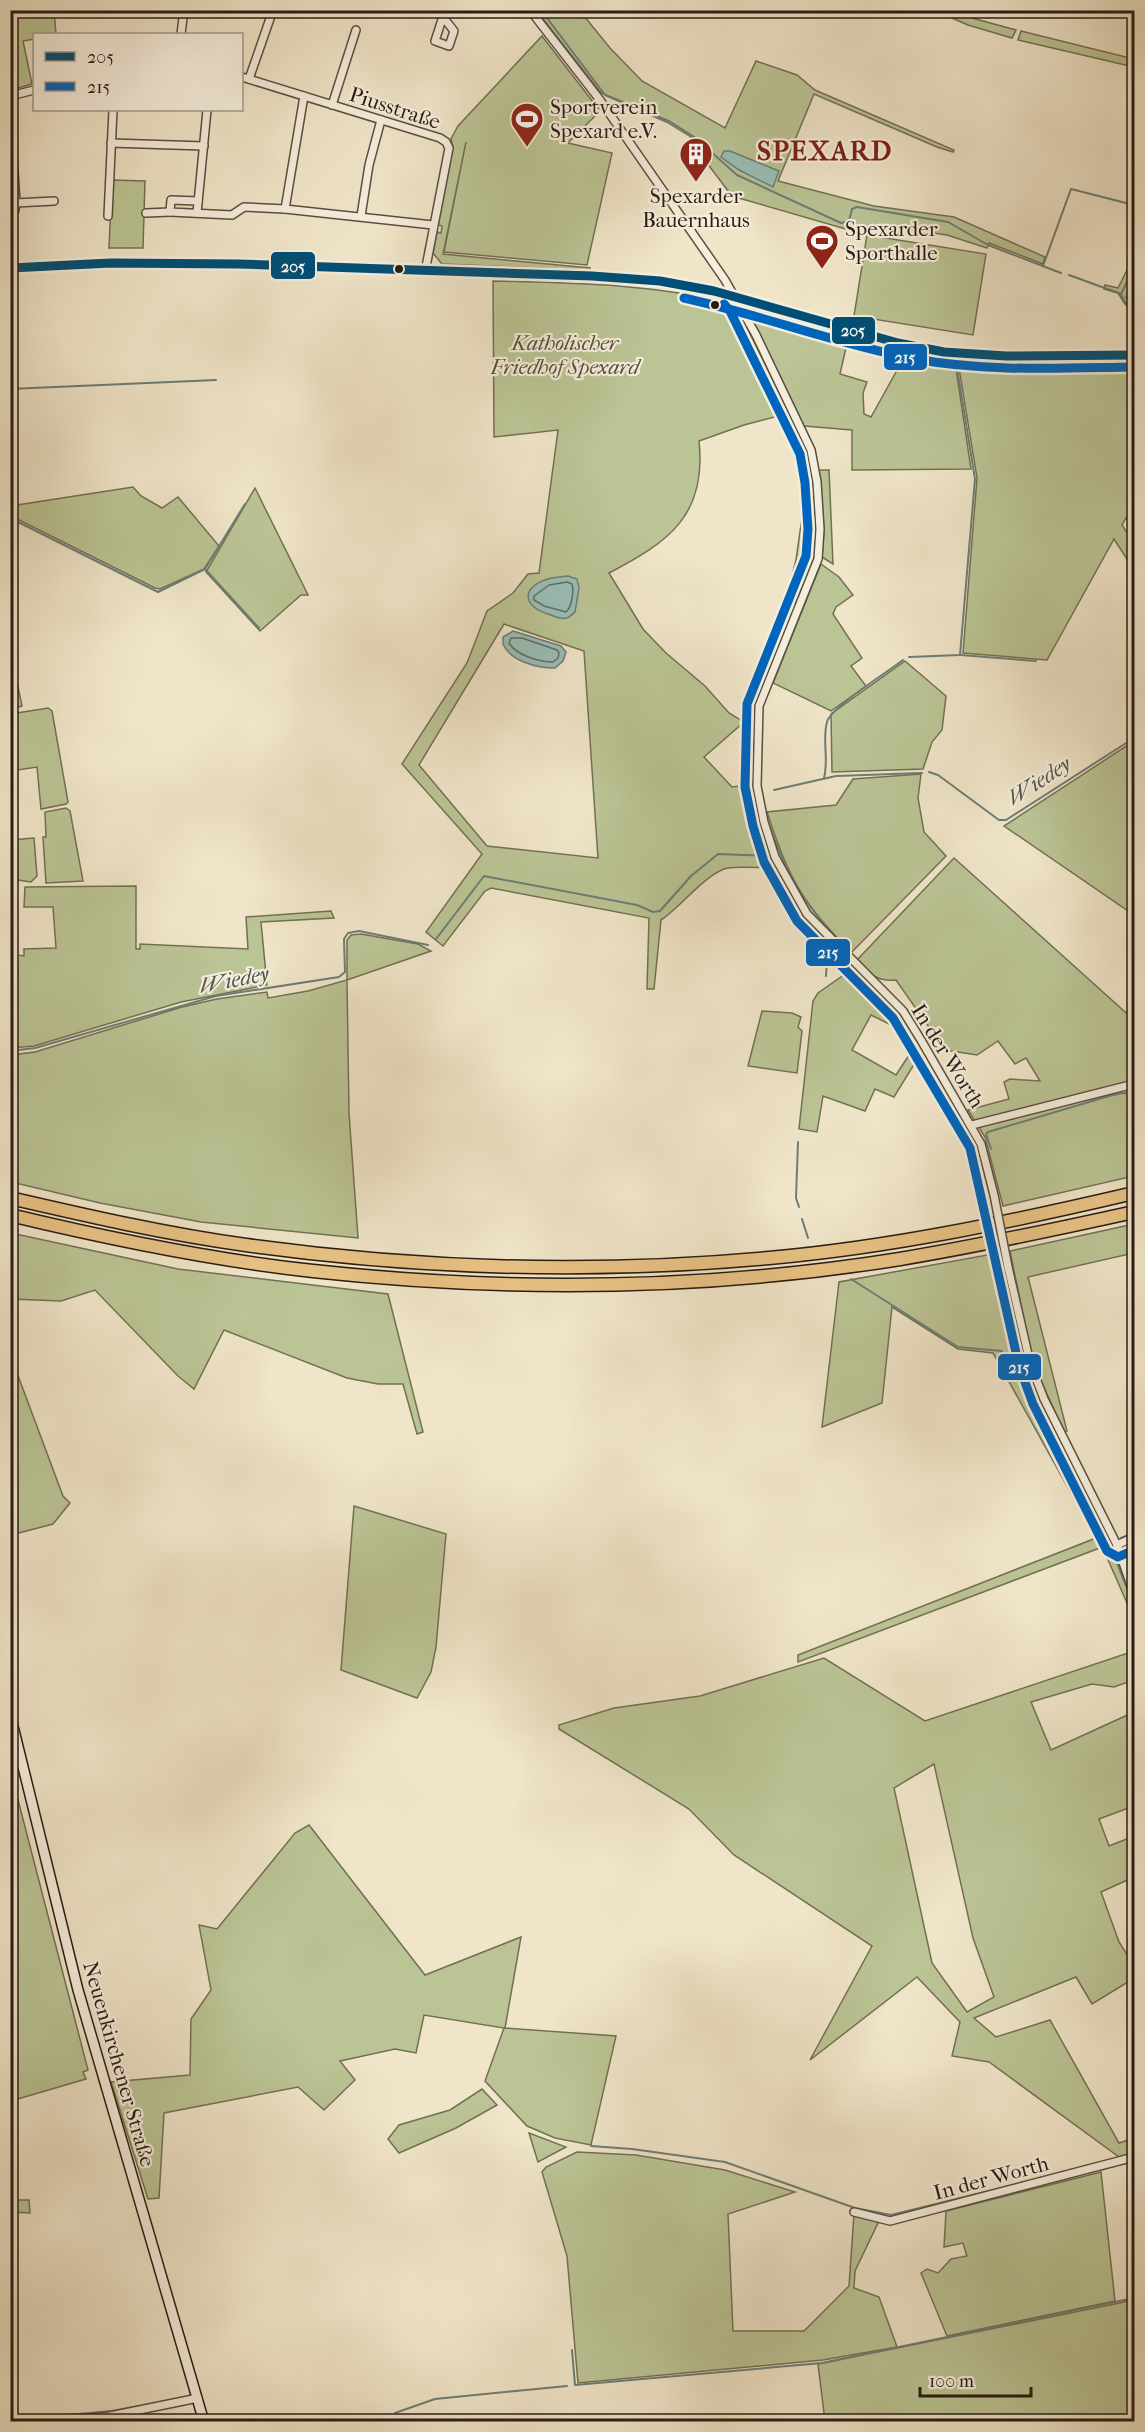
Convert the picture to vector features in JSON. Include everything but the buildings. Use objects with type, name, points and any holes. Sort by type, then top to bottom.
[{"type":"highway","points":[[10,1198],[148,1228],[306,1253],[474,1266],[561,1268],[716,1262],[843,1250],[1003,1223],[1134,1193]]},
{"type":"highway","points":[[10,1215],[95,1235],[197,1254],[314,1271],[431,1281],[549,1284],[663,1282],[772,1275],[898,1259],[1050,1231],[1134,1212]]},
{"type":"street","points":[[181,33],[184,10]]},
{"type":"street","points":[[249,79],[273,10]]},
{"type":"street","name":"In der Worth","points":[[530,10],[623,132],[719,270],[756,335],[811,450],[817,482],[820,529],[818,559],[759,706],[757,786],[764,822],[775,857],[807,914],[903,1011],[972,1125],[986,1160],[1030,1363],[1044,1399],[1117,1545],[1134,1594]]},
{"type":"street","points":[[333,105],[356,30]]},
{"type":"street","name":"Piusstraße","points":[[243,77],[440,138],[446,142],[448,148],[425,272]]},
{"type":"street","points":[[10,96],[33,90]]},
{"type":"street","points":[[285,209],[304,96]]},
{"type":"street","points":[[10,110],[16,203],[15,210],[10,215]]},
{"type":"street","points":[[108,216],[114,111]]},
{"type":"street","points":[[197,213],[207,111]]},
{"type":"street","points":[[361,216],[369,165],[381,120]]},
{"type":"street","points":[[111,143],[204,146]]},
{"type":"street","points":[[170,212],[171,200],[198,201]]},
{"type":"street","points":[[16,203],[54,201]]},
{"type":"street","points":[[146,213],[231,215],[244,207],[361,216],[433,225]]},
{"type":"street","points":[[10,268],[111,263],[238,264],[592,276],[660,281],[733,296],[898,343],[944,352],[1006,356],[1134,355]]},
{"type":"street","points":[[972,1125],[1134,1084]]},
{"type":"street","points":[[1117,1545],[1134,1537]]},
{"type":"street","name":"Neuenkirchener Straße","points":[[10,1714],[78,1990],[204,2421]]},
{"type":"street","name":"In der Worth","points":[[855,2212],[890,2221],[1134,2157]]},
{"type":"street","points":[[46,2421],[110,2416],[198,2398]]},
{"type":"green space","points":[[11,10],[54,11],[56,33],[33,33],[33,39],[23,41],[32,84],[11,90]]},
{"type":"green space","points":[[537,11],[580,11],[610,48],[642,81],[725,128],[756,61],[797,75],[815,90],[954,150],[953,152],[937,147],[814,94],[778,181],[874,206],[954,217],[1045,257],[1043,264],[989,243],[987,248],[947,235],[877,225],[849,230],[732,196],[694,146],[699,140],[669,121],[601,93]]},
{"type":"green space","points":[[936,11],[958,11],[972,18],[1016,30],[1012,38],[968,25]]},
{"type":"green space","points":[[1021,31],[1134,59],[1134,67],[1018,40]]},
{"type":"green space","name":"Sportverein Spexard e.V.","points":[[542,36],[600,111],[568,143],[612,153],[587,265],[444,252],[466,142],[443,254],[590,268],[589,270],[442,264],[433,253],[437,232],[441,233],[442,226],[438,225],[453,147],[451,139],[458,126]]},
{"type":"green space","points":[[112,180],[145,181],[143,248],[109,248]]},
{"type":"green space","points":[[867,235],[986,254],[973,335],[854,316]]},
{"type":"green space","points":[[1134,256],[1134,279],[1126,297],[1134,306],[1134,313],[1118,293],[1104,289],[1105,285],[1118,288]]},
{"type":"green space","name":"Katholischer Friedhof Spexard","points":[[493,281],[645,288],[735,304],[790,413],[744,425],[699,441],[700,467],[697,488],[690,507],[680,523],[650,550],[609,573],[643,629],[666,653],[705,686],[729,713],[744,722],[704,757],[732,787],[752,784],[753,818],[771,868],[733,867],[720,871],[711,876],[661,920],[654,989],[647,989],[649,918],[491,888],[485,891],[443,946],[426,932],[482,854],[402,764],[467,663],[487,611],[513,593],[528,574],[539,573],[558,430],[494,437]],"holes":[[[504,624],[584,651],[598,858],[487,846],[419,765]]]},
{"type":"green space","points":[[753,309],[825,330],[825,334],[848,339],[840,374],[867,382],[863,393],[864,414],[871,417],[906,354],[955,362],[971,469],[852,470],[852,430],[804,426],[750,315]]},
{"type":"green space","points":[[958,362],[1134,365],[1134,512],[1130,520],[1126,518],[1122,525],[1134,543],[1134,570],[1114,539],[1047,660],[963,653],[977,478]]},
{"type":"green space","points":[[819,470],[829,470],[833,564],[822,557],[824,531]]},
{"type":"green space","points":[[814,483],[817,531],[815,558],[795,604],[786,599],[796,560],[805,496]]},
{"type":"green space","points":[[133,487],[141,496],[162,508],[178,497],[219,546],[204,569],[160,589],[155,588],[11,516],[11,506]]},
{"type":"green space","points":[[255,488],[308,595],[301,595],[260,631],[206,572]]},
{"type":"green space","points":[[821,564],[839,577],[853,595],[836,607],[833,614],[862,658],[851,666],[866,686],[831,711],[773,683]]},
{"type":"green space","points":[[11,653],[22,706],[13,709],[10,699]]},
{"type":"green space","points":[[905,661],[946,696],[942,730],[932,742],[923,769],[832,772],[831,714]]},
{"type":"green space","points":[[48,708],[52,711],[68,802],[41,809],[37,767],[11,771],[11,714]]},
{"type":"green space","points":[[1134,741],[1134,915],[1004,826]]},
{"type":"green space","points":[[921,774],[918,798],[924,832],[946,856],[851,953],[800,891],[785,862],[767,812],[836,805],[853,779]]},
{"type":"green space","points":[[66,808],[70,811],[83,881],[46,883],[43,837],[46,837],[45,812]]},
{"type":"green space","points":[[34,838],[37,876],[31,882],[11,879],[11,840]]},
{"type":"green space","points":[[954,858],[1134,1020],[1130,1095],[1134,1097],[1134,1176],[1003,1206],[985,1137],[968,1110],[1009,1099],[1004,1082],[1010,1079],[1040,1081],[1026,1058],[1015,1064],[998,1041],[977,1055],[945,1050],[896,980],[884,980],[874,976],[857,960]]},
{"type":"green space","points":[[136,886],[136,949],[140,949],[140,944],[248,949],[246,917],[331,911],[334,918],[261,922],[267,985],[181,1002],[34,1046],[11,1048],[11,954],[24,956],[24,949],[56,948],[53,907],[24,907],[25,887]]},
{"type":"green space","points":[[361,934],[418,944],[431,951],[347,980],[347,940],[351,935]]},
{"type":"green space","points":[[851,970],[893,1013],[889,1024],[871,1015],[852,1050],[896,1075],[913,1049],[918,1058],[894,1097],[875,1089],[865,1111],[823,1096],[817,1132],[799,1129],[813,1001],[818,993]]},
{"type":"green space","points":[[347,980],[349,1113],[358,1238],[201,1222],[100,1203],[11,1182],[11,1055],[35,1052],[182,1007],[217,999],[267,992],[268,998],[308,991]]},
{"type":"green space","points":[[762,1011],[792,1013],[801,1017],[798,1027],[802,1031],[797,1073],[748,1066]]},
{"type":"green space","points":[[1134,1224],[1134,1253],[1028,1277],[1067,1431],[1064,1432],[1033,1363],[1010,1251]]},
{"type":"green space","points":[[11,1233],[178,1269],[388,1294],[423,1432],[417,1434],[403,1384],[378,1384],[347,1378],[224,1330],[194,1389],[178,1376],[95,1290],[61,1301],[11,1299]]},
{"type":"green space","points":[[998,1253],[1025,1365],[1113,1543],[798,1662],[798,1655],[1096,1538],[993,1353],[958,1349],[892,1307],[882,1403],[822,1427],[839,1282]]},
{"type":"green space","points":[[11,1357],[63,1496],[70,1503],[53,1524],[11,1535]]},
{"type":"green space","points":[[354,1506],[446,1534],[436,1647],[431,1672],[417,1698],[341,1670]]},
{"type":"green space","points":[[1115,1549],[1134,1600],[1134,1619],[1105,1553]]},
{"type":"green space","points":[[1134,1651],[1134,1680],[1114,1687],[1092,1684],[1031,1702],[1051,1750],[1134,1712],[1134,1806],[1099,1819],[1109,1846],[1134,1836],[1134,1877],[1101,1892],[1119,1942],[1133,1964],[1128,1982],[1092,2004],[1076,1977],[974,2018],[996,2037],[1050,2020],[1119,2143],[1134,2138],[1134,2153],[1119,2157],[989,2062],[952,2056],[960,2022],[917,1977],[810,2060],[872,1946],[734,1855],[689,1809],[559,1729],[559,1725],[614,1708],[700,1696],[824,1658],[925,1721]],"holes":[[[934,1764],[973,1938],[994,1997],[967,2012],[932,1963],[894,1788]]]},
{"type":"green space","points":[[10,1769],[88,2070],[83,2072],[86,2079],[11,2101]]},
{"type":"green space","points":[[309,1825],[425,1975],[521,1937],[505,2028],[616,2036],[591,2145],[555,2138],[527,2126],[485,2081],[504,2028],[424,2015],[416,2053],[395,2049],[340,2061],[355,2080],[324,2110],[298,2087],[164,2113],[159,2198],[148,2199],[111,2082],[190,2075],[191,2019],[211,1990],[199,1925],[217,1929],[295,1833]]},
{"type":"green space","points":[[482,2089],[497,2105],[456,2128],[399,2153],[388,2139],[399,2125],[450,2110]]},
{"type":"green space","points":[[529,2133],[566,2147],[538,2162]]},
{"type":"green space","points":[[577,2152],[636,2155],[725,2170],[795,2192],[728,2214],[733,2331],[804,2331],[849,2286],[854,2214],[879,2221],[855,2271],[854,2288],[879,2297],[897,2347],[823,2360],[578,2383],[567,2256],[542,2172],[546,2167]]},
{"type":"green space","points":[[1101,2172],[1115,2301],[947,2336],[921,2273],[927,2269],[938,2273],[951,2259],[967,2256],[963,2243],[944,2247],[946,2211]]},
{"type":"green space","points":[[11,2200],[29,2200],[30,2213],[11,2212]]},
{"type":"green space","points":[[1134,2300],[1134,2421],[825,2421],[818,2364]]},
{"type":"water","points":[[724,151],[730,151],[779,171],[773,187],[739,170],[721,157]]},
{"type":"water","points":[[568,576],[577,579],[579,588],[575,612],[569,617],[560,618],[539,611],[529,602],[529,591],[539,582]]},
{"type":"water","points":[[513,631],[561,646],[566,652],[563,661],[555,668],[541,667],[518,660],[503,644],[503,637]]},
{"type":"waterway","points":[[541,10],[605,95],[667,122],[701,143],[737,175],[841,223],[849,221],[852,209],[857,207],[948,222],[988,245],[1061,273]]},
{"type":"waterway","points":[[1043,266],[1071,189],[1134,205]]},
{"type":"waterway","points":[[1121,294],[1134,268]]},
{"type":"waterway","points":[[1069,275],[1121,294],[1134,311]]},
{"type":"waterway","points":[[909,657],[960,655],[975,479],[956,362]]},
{"type":"waterway","points":[[10,389],[216,380]]},
{"type":"waterway","points":[[10,518],[158,592],[205,569],[245,504]]},
{"type":"waterway","points":[[205,569],[259,628]]},
{"type":"waterway","points":[[960,655],[1036,661]]},
{"type":"waterway","points":[[824,778],[825,736],[827,722],[831,716],[849,699],[903,660]]},
{"type":"waterway","name":"Wiedey","points":[[929,772],[938,775],[999,820],[1006,820],[1134,738]]},
{"type":"waterway","name":"Wiedey","points":[[774,790],[836,776],[922,773]]},
{"type":"waterway","points":[[753,803],[754,818],[768,856],[791,904],[828,944],[826,976]]},
{"type":"waterway","points":[[768,822],[794,882],[833,935]]},
{"type":"waterway","name":"Wiedey","points":[[436,939],[484,876],[637,905],[653,912],[660,911],[691,876],[718,854],[768,856]]},
{"type":"waterway","name":"Wiedey","points":[[10,1051],[35,1048],[216,996],[339,977],[345,972],[344,939],[348,933],[359,931],[428,945]]},
{"type":"waterway","points":[[852,969],[895,1013]]},
{"type":"waterway","points":[[900,1020],[918,1055]]},
{"type":"waterway","points":[[926,1071],[967,1154],[972,1156]]},
{"type":"waterway","points":[[991,1149],[986,1134],[988,1132],[1109,1096],[1122,1093],[1134,1094]]},
{"type":"waterway","points":[[798,1142],[796,1198],[799,1207]]},
{"type":"waterway","points":[[802,1219],[808,1238]]},
{"type":"waterway","points":[[851,1279],[958,1347],[1002,1351]]},
{"type":"waterway","points":[[1008,1362],[1108,1541]]},
{"type":"waterway","points":[[1121,1538],[1134,1533]]},
{"type":"waterway","points":[[1113,1553],[1134,1606]]},
{"type":"waterway","points":[[591,2146],[632,2149],[725,2162],[855,2208],[891,2215],[1001,2188]]},
{"type":"waterway","points":[[1100,2170],[1134,2161]]},
{"type":"waterway","points":[[572,2350],[575,2385],[822,2363],[1134,2298]]},
{"type":"waterway","points":[[397,2422],[395,2413],[435,2399],[567,2386]]},
{"type":"waterway","points":[[10,2420],[112,2411],[172,2400]]},
{"type":"transit line","name":"205","points":[[10,268],[111,263],[238,264],[592,276],[660,281],[714,291],[898,343],[944,352],[1006,356],[1134,355]]},
{"type":"transit line","name":"215","points":[[684,298],[857,346],[915,359],[997,368],[1134,367]]},
{"type":"transit line","name":"215","points":[[724,304],[730,311],[800,454],[805,483],[808,529],[806,556],[747,704],[745,787],[753,826],[764,862],[797,921],[893,1018],[970,1148],[1019,1366],[1033,1404],[1107,1551],[1118,1557],[1134,1550]]},
{"type":"place","name":"Sportverein Spexard e.V.","points":[[527,148]]},
{"type":"place","name":"Spexarder Bauernhaus","points":[[696,183]]},
{"type":"place","name":"Spexarder Sporthalle","points":[[822,270]]},
{"type":"district","name":"SPEXARD","points":[[825,151]]}]
